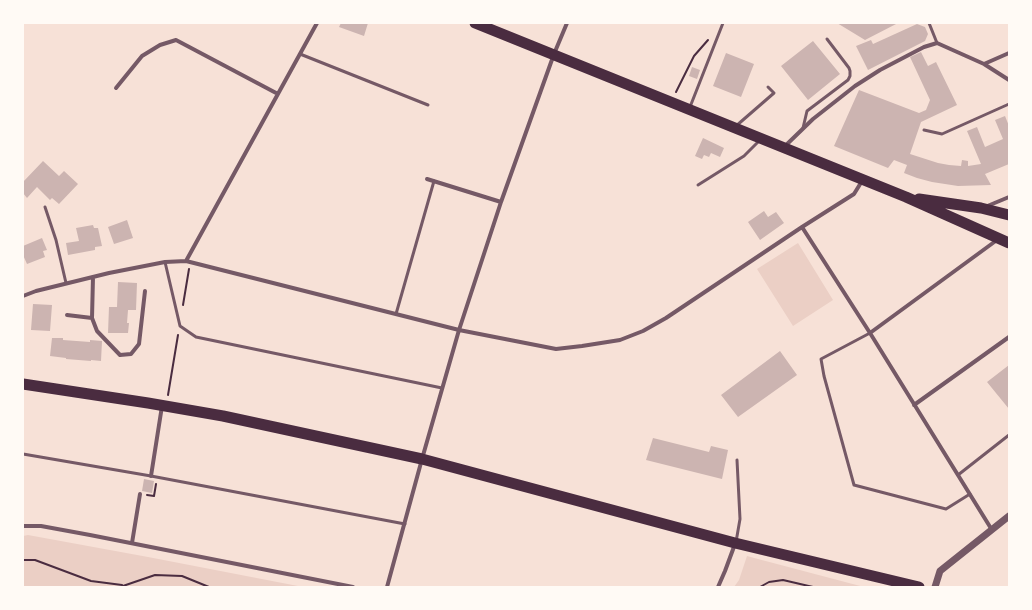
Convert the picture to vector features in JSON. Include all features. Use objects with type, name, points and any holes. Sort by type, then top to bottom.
[{"type":"highway","points":[[475,23],[864,179],[1004,241]]},
{"type":"highway","points":[[906,197],[981,208],[1006,214]]},
{"type":"highway","points":[[23,384],[223,416],[422,459],[735,544],[919,587]]},
{"type":"street","points":[[188,261],[317,23]]},
{"type":"street","points":[[387,587],[459,330],[501,202],[554,54],[567,23]]},
{"type":"street","points":[[116,88],[142,56],[160,45],[176,40],[278,94]]},
{"type":"street","points":[[784,147],[813,119],[854,86],[880,70],[924,47],[937,43],[984,64],[1009,80]]},
{"type":"street","points":[[984,64],[1009,53]]},
{"type":"street","points":[[427,179],[501,202]]},
{"type":"street","points":[[23,296],[36,291],[93,277],[165,262],[188,261],[459,330],[556,349],[582,346],[620,340],[643,331],[666,318],[854,194],[864,179]]},
{"type":"street","points":[[981,208],[1009,197]]},
{"type":"street","points":[[802,227],[870,333],[992,530]]},
{"type":"street","points":[[870,333],[1004,241]]},
{"type":"street","points":[[93,277],[92,318],[97,331],[120,356],[131,354],[139,344],[145,291]]},
{"type":"street","points":[[67,315],[92,318]]},
{"type":"street","points":[[914,405],[1009,336]]},
{"type":"street","points":[[151,476],[164,406]]},
{"type":"street","points":[[132,543],[140,494]]},
{"type":"street","points":[[935,587],[940,571],[1009,516]]},
{"type":"street","points":[[23,526],[41,526],[353,587]]},
{"type":"street","points":[[718,587],[735,544]]},
{"type":"lane","points":[[689,108],[723,23]]},
{"type":"lane","points":[[929,23],[937,43]]},
{"type":"lane","points":[[803,128],[807,112],[848,80],[850,76],[849,68],[826,39]]},
{"type":"lane","points":[[300,54],[428,105]]},
{"type":"lane","points":[[735,127],[774,93],[768,87]]},
{"type":"lane","points":[[924,130],[942,134],[1009,104]]},
{"type":"lane","points":[[698,185],[744,156],[761,138]]},
{"type":"lane","points":[[396,314],[434,181]]},
{"type":"lane","points":[[45,207],[56,240],[66,283]]},
{"type":"lane","points":[[165,262],[180,326],[196,337],[442,388]]},
{"type":"lane","points":[[870,333],[821,359],[824,376],[854,485],[946,509],[970,494]]},
{"type":"lane","points":[[958,475],[1009,434]]},
{"type":"lane","points":[[23,454],[151,476],[404,524]]},
{"type":"lane","points":[[735,544],[740,519],[737,460]]},
{"type":"path","points":[[671,101],[694,56],[709,38]]},
{"type":"path","points":[[164,406],[180,326],[188,261]]},
{"type":"path","points":[[140,494],[154,496],[156,488]]},
{"type":"path","points":[[23,560],[35,560],[91,581],[121,586],[154,575],[182,576],[209,587]]},
{"type":"path","points":[[760,587],[769,582],[783,580],[813,587]]},
{"type":"shaded area","points":[[798,243],[833,300],[793,326],[757,269]]},
{"type":"shaded area","points":[[28,535],[303,587],[23,587],[23,536]]},
{"type":"shaded area","points":[[747,556],[864,587],[734,587],[739,580]]},
{"type":"building","points":[[341,23],[368,23],[364,36],[339,27]]},
{"type":"building","points":[[837,23],[898,23],[865,40]]},
{"type":"building","points":[[917,24],[925,27],[928,34],[925,41],[868,70],[856,46],[871,40],[873,44]]},
{"type":"building","points":[[813,41],[840,74],[808,100],[781,66]]},
{"type":"building","points":[[921,52],[928,66],[936,62],[957,105],[921,122],[910,154],[949,165],[961,166],[962,160],[968,161],[968,166],[981,164],[967,131],[977,127],[985,147],[1003,139],[995,120],[1005,116],[1009,126],[1009,164],[985,174],[991,185],[958,186],[932,182],[904,173],[907,165],[894,160],[888,168],[834,146],[859,90],[919,113],[926,110],[930,100],[910,57]]},
{"type":"building","points":[[726,53],[754,64],[741,97],[713,86]]},
{"type":"building","points":[[692,67],[700,70],[697,79],[689,76]]},
{"type":"building","points":[[703,138],[724,148],[720,157],[711,153],[709,157],[704,155],[702,159],[695,156]]},
{"type":"building","points":[[43,161],[59,176],[64,171],[78,184],[59,204],[52,198],[50,200],[37,187],[27,198],[23,193],[23,182]]},
{"type":"building","points":[[764,211],[768,217],[776,212],[784,223],[760,240],[748,222]]},
{"type":"building","points":[[127,220],[133,238],[114,244],[108,227]]},
{"type":"building","points":[[93,225],[94,228],[98,228],[102,246],[95,247],[95,250],[68,255],[66,243],[79,241],[76,228]]},
{"type":"building","points":[[42,238],[47,250],[43,251],[45,257],[27,264],[23,255],[23,246]]},
{"type":"building","points":[[118,282],[137,283],[136,310],[128,310],[128,333],[108,333],[109,307],[117,307]]},
{"type":"building","points":[[33,304],[52,305],[50,331],[31,330]]},
{"type":"building","points":[[52,338],[90,342],[90,340],[102,341],[101,361],[66,359],[50,356]]},
{"type":"building","points":[[780,351],[797,375],[738,417],[721,395]]},
{"type":"building","points":[[1009,365],[1009,409],[987,382]]},
{"type":"building","points":[[653,438],[709,452],[711,446],[728,450],[722,479],[646,460]]},
{"type":"building","points":[[144,479],[154,481],[152,493],[142,491]]}]
